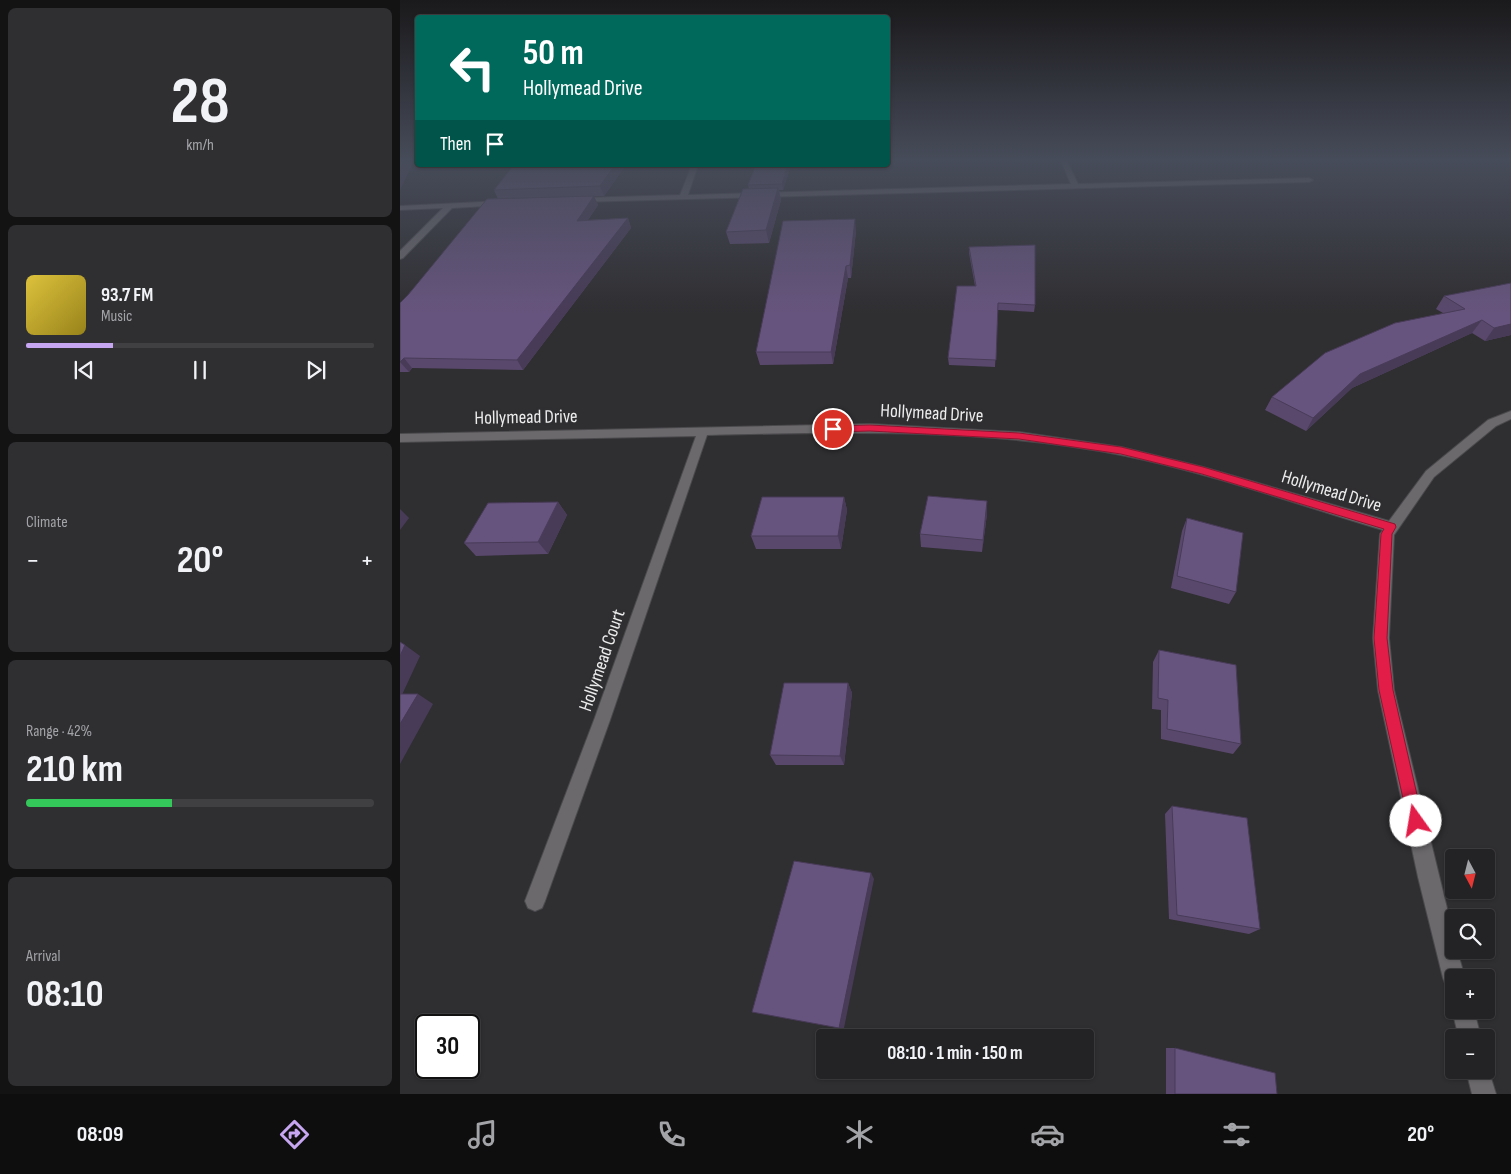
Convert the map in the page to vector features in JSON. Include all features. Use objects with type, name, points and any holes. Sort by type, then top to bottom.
[{"type":"street","points":[[400,256],[443,212]]},
{"type":"street","points":[[1452,969],[1428,877],[1386,690],[1381,638],[1387,534],[1430,474],[1492,423],[1511,415]]},
{"type":"street","name":"Hollymead Drive","points":[[400,438],[870,428],[1019,436],[1121,451],[1203,471],[1391,527]]},
{"type":"street","name":"Hollymead Court","points":[[535,901],[602,720],[703,432]]},
{"type":"street","points":[[1480,1079],[1484,1094]]},
{"type":"building","points":[[476,212],[583,212],[577,221],[628,218],[517,360],[404,358],[400,362],[400,303]]},
{"type":"building","points":[[734,212],[771,212],[766,230],[726,232]]},
{"type":"building","points":[[855,219],[850,265],[846,266],[831,352],[756,352],[783,221]]},
{"type":"building","points":[[1035,245],[1035,305],[998,303],[996,360],[948,358],[957,286],[976,286],[969,247]]},
{"type":"building","points":[[1511,283],[1511,324],[1494,328],[1482,320],[1360,374],[1313,418],[1272,397],[1325,353],[1395,323],[1465,309],[1444,296]]},
{"type":"building","points":[[928,496],[987,501],[983,540],[920,534]]},
{"type":"building","points":[[762,497],[844,497],[838,536],[751,536]]},
{"type":"building","points":[[558,502],[538,542],[464,543],[488,503]]},
{"type":"building","points":[[1187,518],[1243,533],[1236,592],[1177,576]]},
{"type":"building","points":[[400,642],[405,645],[400,656]]},
{"type":"building","points":[[1159,650],[1236,665],[1241,744],[1167,729],[1168,700],[1158,698]]},
{"type":"building","points":[[784,683],[848,683],[840,756],[770,755]]},
{"type":"building","points":[[400,694],[418,694],[400,724]]},
{"type":"building","points":[[1172,806],[1247,818],[1260,929],[1177,915]]},
{"type":"building","points":[[794,861],[871,873],[839,1028],[752,1012]]},
{"type":"building","points":[[1175,1048],[1275,1073],[1277,1094],[1175,1094]]},
{"type":"route","points":[[833,429],[870,428],[1019,436],[1121,451],[1203,471],[1391,527],[1387,534],[1381,638],[1386,690],[1416,821]]}]
